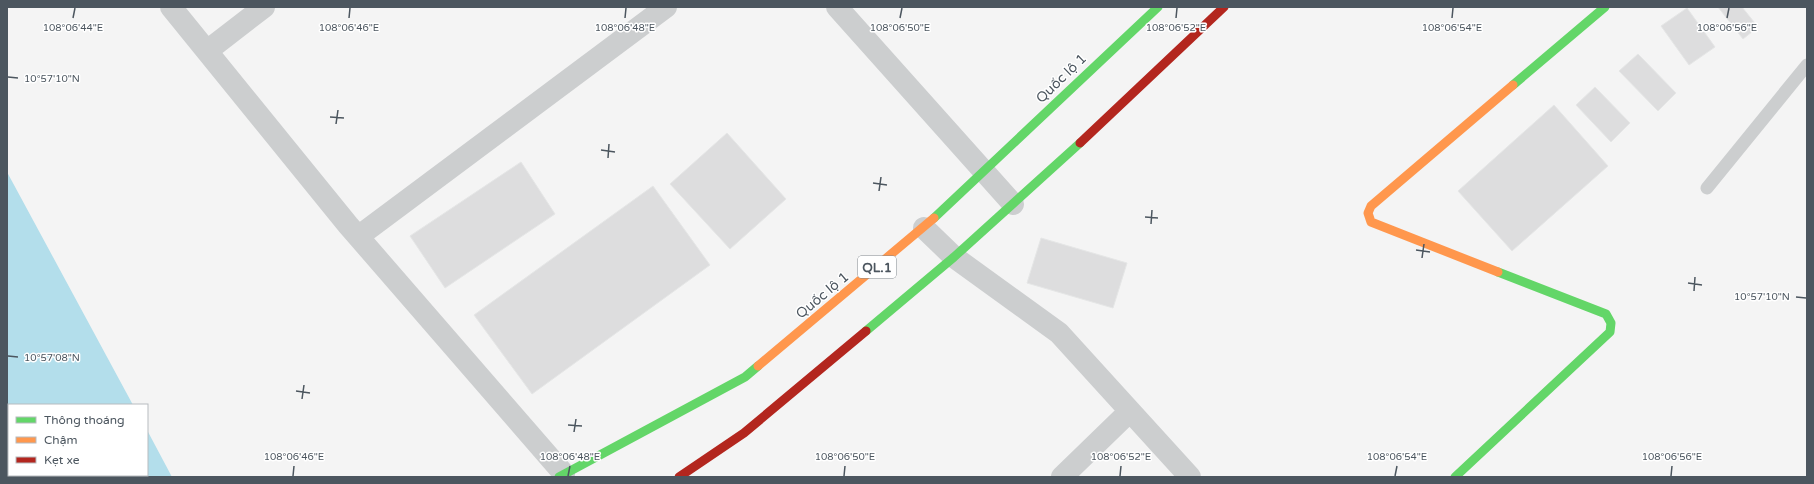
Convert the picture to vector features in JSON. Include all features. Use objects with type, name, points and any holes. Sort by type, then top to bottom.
[{"type":"main road","name":"Quốc lộ 1","points":[[562,476],[745,377],[924,228],[1158,7]]},
{"type":"main road","points":[[679,477],[744,433],[954,257],[1120,108],[1224,7]]},
{"type":"main road","points":[[1455,477],[1610,332],[1611,323],[1606,314],[1371,222],[1368,213],[1371,206],[1605,7]]},
{"type":"street","points":[[171,7],[348,225],[359,236],[562,476]]},
{"type":"street","points":[[207,51],[264,7]]},
{"type":"street","points":[[359,236],[666,7]]},
{"type":"street","points":[[837,7],[1013,204]]},
{"type":"street","points":[[924,228],[954,257],[1059,333],[1190,477]]},
{"type":"street","points":[[1062,477],[1130,411]]},
{"type":"lane","points":[[1707,188],[1807,65]]},
{"type":"water","points":[[7,172],[132,404],[8,404],[8,426]]},
{"type":"water","points":[[148,432],[172,477],[36,477],[148,476]]},
{"type":"building","points":[[1718,7],[1742,7],[1758,27],[1743,39]]},
{"type":"building","points":[[1687,8],[1715,47],[1689,65],[1661,26]]},
{"type":"building","points":[[1638,54],[1676,93],[1658,111],[1619,71]]},
{"type":"building","points":[[1595,87],[1630,123],[1611,142],[1576,105]]},
{"type":"building","points":[[1554,105],[1608,166],[1512,251],[1458,191]]},
{"type":"building","points":[[727,133],[786,199],[730,249],[670,184]]},
{"type":"building","points":[[521,162],[555,214],[445,288],[410,236]]},
{"type":"building","points":[[653,186],[710,265],[532,394],[474,315]]},
{"type":"building","points":[[1041,238],[1127,263],[1113,308],[1027,283]]},
{"type":"traffic: fast","points":[[934,218],[1158,7]]},
{"type":"traffic: fast","points":[[1513,85],[1605,7]]},
{"type":"traffic: fast","points":[[866,331],[954,257],[1080,143]]},
{"type":"traffic: fast","points":[[1455,477],[1610,332],[1611,323],[1606,314],[1498,272]]},
{"type":"traffic: fast","points":[[559,477],[745,377],[758,366]]},
{"type":"traffic: slow","points":[[1498,272],[1371,222],[1368,213],[1371,206],[1513,85]]},
{"type":"traffic: slow","points":[[758,366],[934,218]]},
{"type":"traffic: jam","points":[[1080,143],[1224,7]]},
{"type":"traffic: jam","points":[[679,477],[744,433],[866,331]]}]
